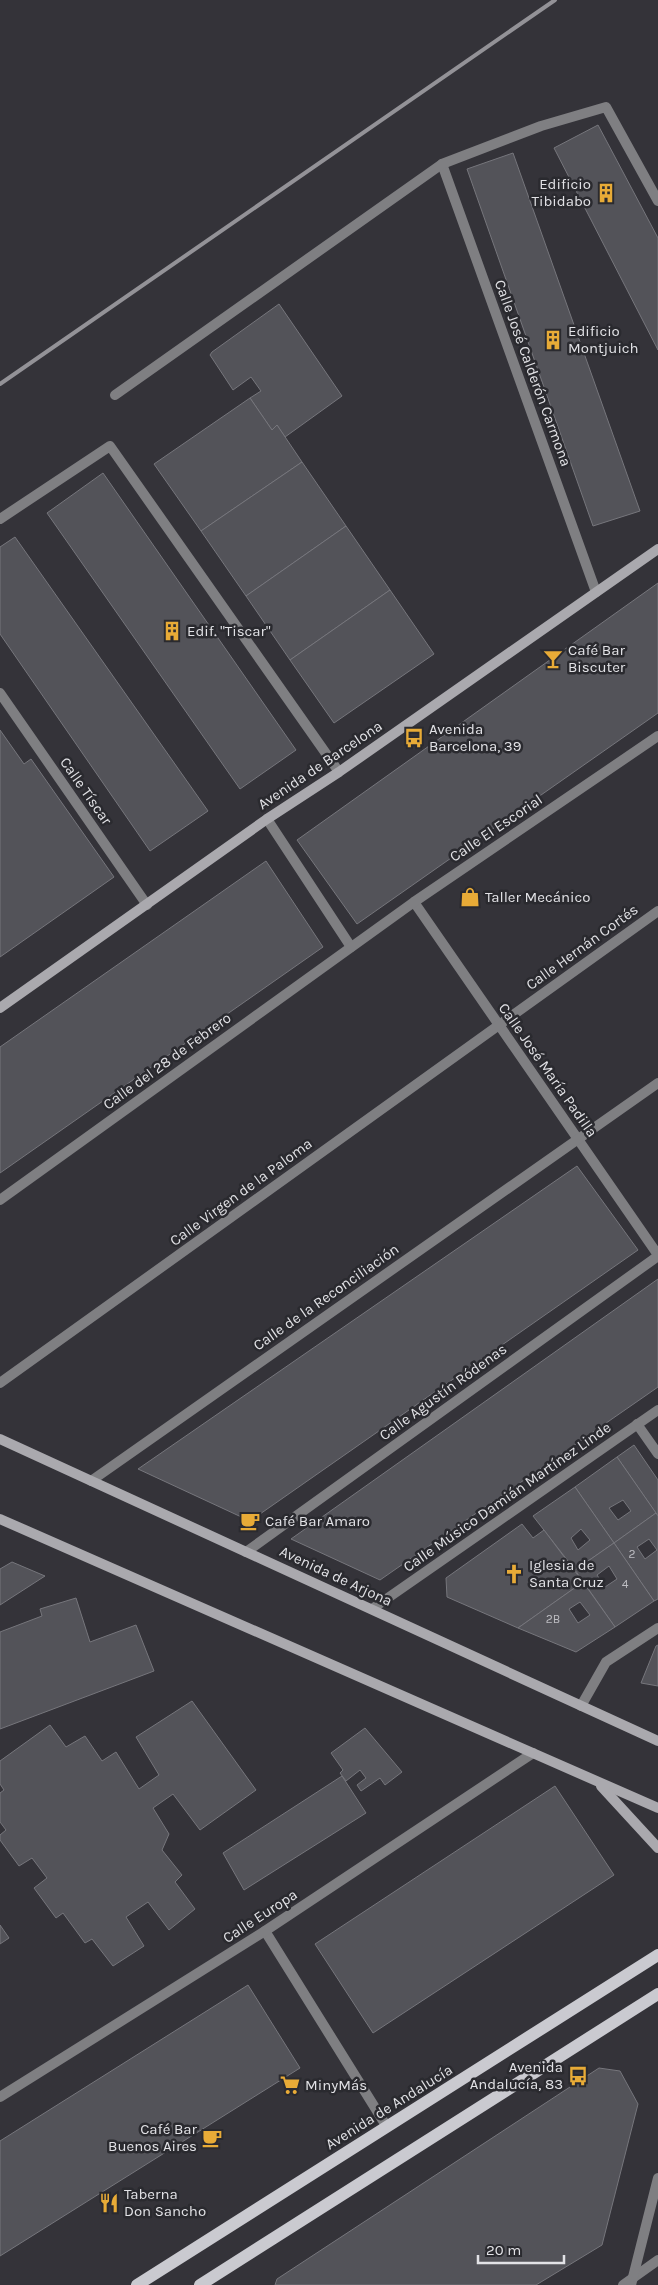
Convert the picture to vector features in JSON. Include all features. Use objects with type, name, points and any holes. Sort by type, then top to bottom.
[{"type":"main road","name":"Avenida de Andalucía","points":[[137,2285],[658,1955]]},
{"type":"main road","points":[[200,2285],[658,1994]]},
{"type":"street","points":[[116,395],[442,164],[541,126],[606,107],[658,201]]},
{"type":"street","name":"Calle José Calderón Carmona","points":[[442,164],[596,592]]},
{"type":"street","points":[[0,519],[110,446],[339,772]]},
{"type":"street","name":"Avenida de Barcelona","points":[[0,1008],[267,819],[339,772],[658,549]]},
{"type":"street","name":"Calle Tíscar","points":[[0,693],[147,905]]},
{"type":"street","name":"Calle El Escorial","points":[[352,947],[414,902],[658,736]]},
{"type":"street","points":[[267,819],[352,947]]},
{"type":"street","name":"Calle José María Padilla","points":[[414,902],[658,1255]]},
{"type":"street","name":"Calle Hernán Cortés","points":[[499,1024],[658,911]]},
{"type":"street","name":"Calle del 28 de Febrero","points":[[0,1200],[352,947]]},
{"type":"street","name":"Calle Virgen de la Paloma","points":[[0,1383],[499,1024]]},
{"type":"street","name":"Calle de la Reconciliación","points":[[91,1481],[658,1083]]},
{"type":"street","name":"Calle Agustín Ródenas","points":[[246,1552],[658,1255]]},
{"type":"street","name":"Calle Músico Damián Martínez Linde","points":[[372,1609],[658,1410]]},
{"type":"street","points":[[638,1424],[658,1454]]},
{"type":"street","name":"Avenida de Arjona","points":[[0,1439],[658,1741]]},
{"type":"street","points":[[0,1519],[658,1808]]},
{"type":"street","points":[[581,1706],[606,1662],[658,1628]]},
{"type":"street","name":"Calle Europa","points":[[0,2097],[265,1931],[532,1753]]},
{"type":"street","points":[[598,1783],[658,1848]]},
{"type":"street","points":[[265,1931],[387,2127]]},
{"type":"street","points":[[628,2283],[658,2178]]},
{"type":"street","points":[[628,2283],[658,2260]]},
{"type":"building","name":"Edificio Tibidabo","points":[[598,125],[658,238],[658,350],[554,148]]},
{"type":"building","name":"Edificio Montjuich","points":[[513,153],[640,511],[593,526],[467,169]]},
{"type":"building","points":[[279,304],[342,396],[285,437],[277,425],[272,430],[250,398],[261,391],[251,377],[233,390],[210,355]]},
{"type":"building","points":[[250,398],[272,430],[277,425],[302,462],[201,531],[154,464]]},
{"type":"building","points":[[302,462],[346,526],[246,596],[201,531]]},
{"type":"building","name":"Edif. \"Tiscar\"","points":[[103,473],[296,750],[240,789],[47,513]]},
{"type":"building","points":[[346,526],[390,590],[290,660],[246,596]]},
{"type":"building","points":[[15,537],[208,811],[150,851],[0,634],[0,547]]},
{"type":"building","points":[[658,583],[658,713],[357,924],[297,840]]},
{"type":"building","points":[[390,590],[434,654],[334,723],[290,660]]},
{"type":"building","points":[[0,730],[24,764],[31,759],[114,877],[0,957]]},
{"type":"building","points":[[266,861],[323,947],[0,1173],[0,1047]]},
{"type":"building","points":[[577,1166],[638,1250],[250,1521],[138,1469]]},
{"type":"building","points":[[658,1279],[658,1387],[380,1580],[291,1539]]},
{"type":"building","points":[[634,1445],[658,1480],[658,1516],[617,1457]]},
{"type":"building","points":[[617,1457],[656,1513],[614,1543],[575,1487]],"holes":[[[623,1500],[631,1511],[618,1520],[609,1508]]]},
{"type":"building","points":[[575,1487],[614,1543],[575,1570],[533,1516]],"holes":[[[581,1529],[590,1540],[578,1550],[571,1538]]]},
{"type":"building","points":[[656,1513],[658,1516],[658,1599],[654,1601],[614,1543]],"holes":[[[649,1539],[657,1550],[645,1559],[637,1547]]]},
{"type":"building","name":"Iglesia de Santa Cruz","points":[[522,1524],[533,1538],[544,1530],[583,1582],[518,1628],[447,1597],[446,1578]]},
{"type":"building","points":[[614,1543],[654,1601],[615,1627],[575,1570]],"holes":[[[609,1566],[617,1579],[605,1587],[597,1575]]]},
{"type":"building","points":[[12,1562],[45,1576],[0,1605],[0,1569]]},
{"type":"building","points":[[583,1582],[615,1627],[576,1652],[518,1628]],"holes":[[[580,1602],[590,1615],[578,1623],[569,1609]]]},
{"type":"building","points":[[76,1598],[90,1642],[136,1625],[154,1671],[0,1729],[0,1632],[42,1616],[40,1609]]},
{"type":"building","points":[[658,1645],[658,1686],[641,1683],[656,1646]]},
{"type":"building","points":[[192,1701],[256,1790],[200,1830],[173,1794],[153,1808],[169,1834],[162,1850],[182,1875],[175,1882],[195,1909],[169,1930],[148,1902],[126,1917],[144,1946],[113,1966],[92,1939],[85,1943],[63,1913],[56,1918],[34,1888],[47,1878],[32,1858],[19,1866],[0,1840],[0,1835],[6,1830],[0,1822],[0,1793],[4,1790],[0,1784],[0,1761],[50,1725],[66,1747],[85,1736],[102,1761],[116,1752],[139,1789],[159,1775],[136,1737]]},
{"type":"building","points":[[365,1728],[402,1772],[385,1785],[380,1778],[361,1791],[357,1785],[366,1778],[360,1770],[346,1781],[340,1773],[343,1770],[331,1753]]},
{"type":"building","points":[[342,1776],[366,1813],[244,1890],[223,1853]]},
{"type":"building","points":[[555,1786],[614,1875],[373,2033],[315,1944]]},
{"type":"building","points":[[0,1925],[9,1938],[0,1944]]},
{"type":"building","points":[[248,1985],[300,2068],[0,2256],[0,2141]]},
{"type":"building","points":[[599,2068],[620,2071],[638,2104],[602,2245],[536,2285],[275,2285],[277,2279]]},
{"type":"railway","points":[[0,384],[555,0]]},
{"type":"place","name":"Edificio Tibidabo","points":[[606,193]]},
{"type":"place","name":"Edificio Montjuich","points":[[553,340]]},
{"type":"place","name":"Edif. \"Tiscar\"","points":[[172,631]]},
{"type":"place","name":"Café Bar Biscuter","points":[[553,659]]},
{"type":"place","name":"Avenida Barcelona, 39","points":[[414,738]]},
{"type":"place","name":"Taller Mecánico","points":[[470,897]]},
{"type":"place","name":"Café Bar Amaro","points":[[250,1521]]},
{"type":"place","name":"Iglesia de Santa Cruz","points":[[514,1574]]},
{"type":"place","name":"Avenida Andalucía, 83","points":[[578,2076]]},
{"type":"place","name":"MinyMás","points":[[290,2085]]},
{"type":"place","name":"Café Bar Buenos Aires","points":[[212,2138]]},
{"type":"place","name":"Taberna Don Sancho","points":[[109,2203]]}]
